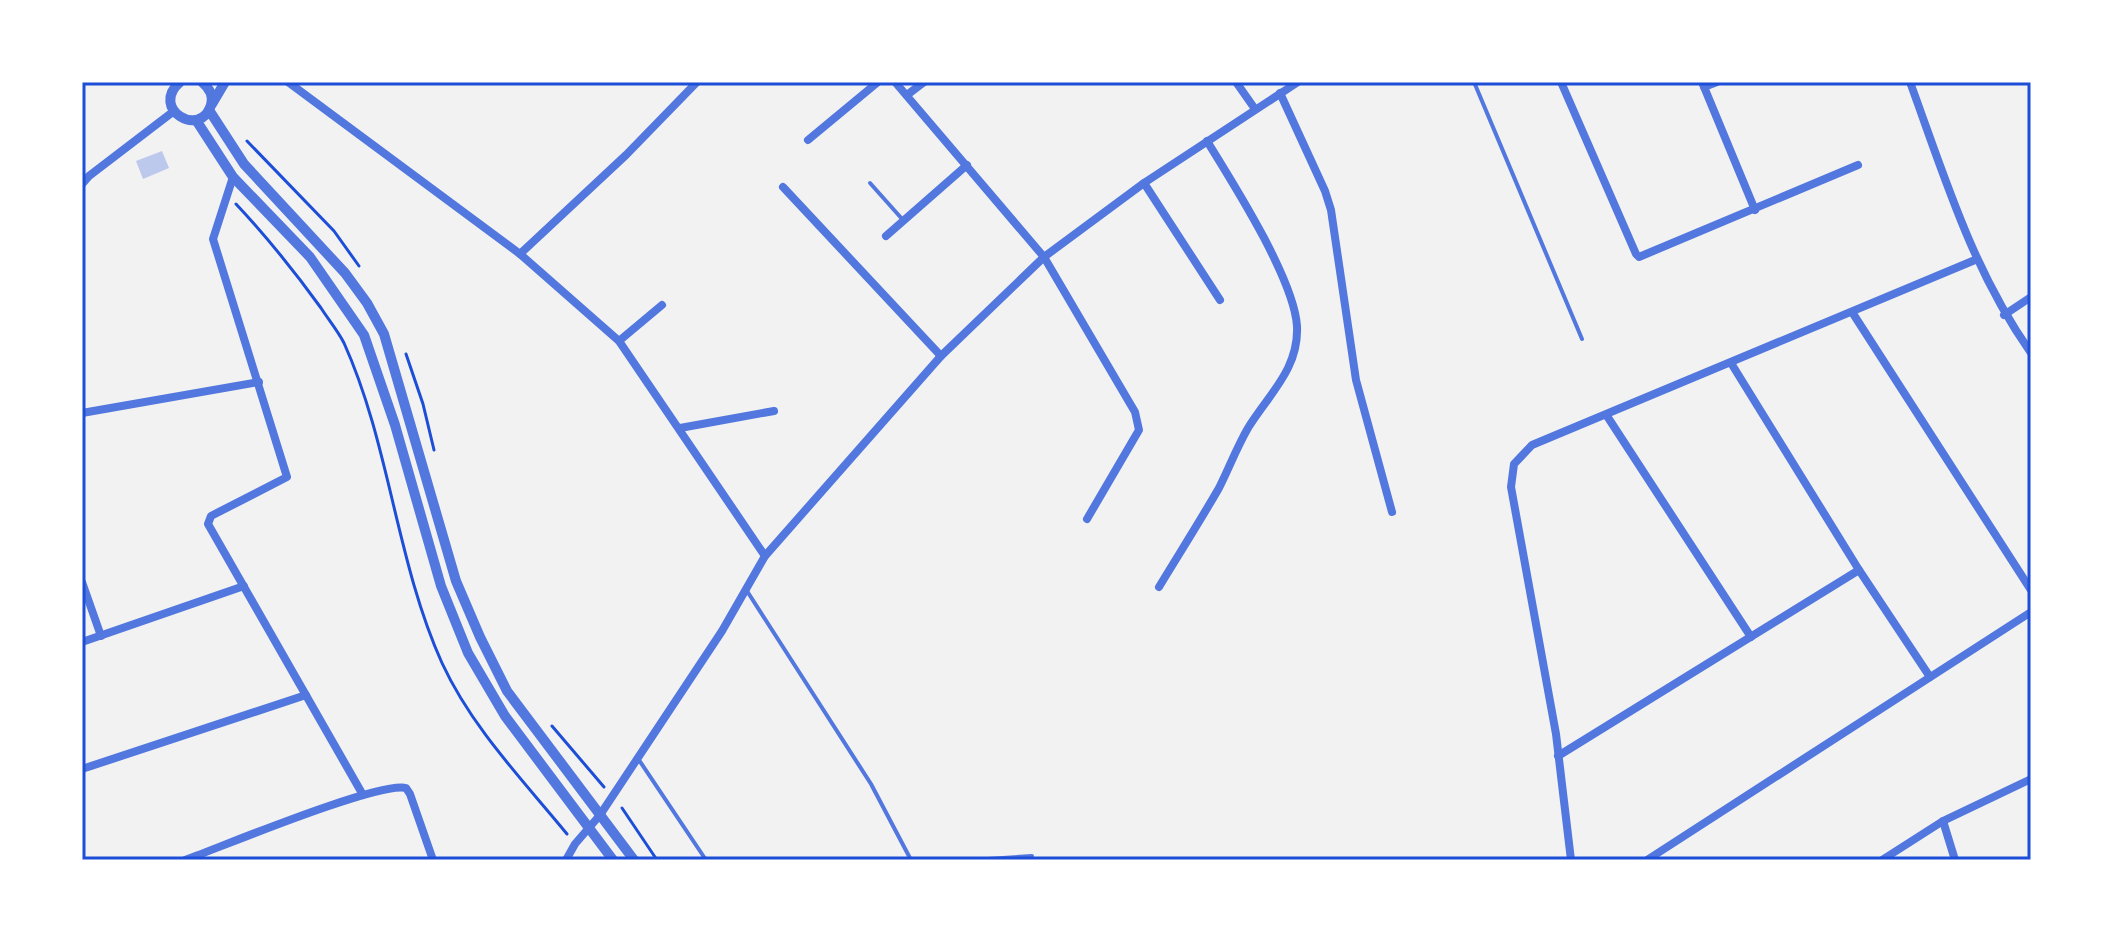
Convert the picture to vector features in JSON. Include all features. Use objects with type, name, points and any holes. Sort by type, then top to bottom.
[{"type":"street","points":[[179,82],[170,96],[174,111],[185,119],[196,120],[210,108],[225,82]]},
{"type":"street","points":[[202,82],[211,94],[210,108],[244,164],[345,273],[373,314],[384,334],[456,581],[480,637],[507,691],[634,860]]},
{"type":"street","points":[[288,82],[520,254],[619,341],[765,556]]},
{"type":"street","points":[[520,254],[626,155],[697,82]]},
{"type":"street","points":[[808,140],[878,82]]},
{"type":"street","points":[[895,82],[1044,257],[1139,422],[1139,430],[1087,519]]},
{"type":"street","points":[[907,95],[924,82]]},
{"type":"street","points":[[1236,82],[1255,109]]},
{"type":"street","points":[[566,860],[575,844],[600,815],[722,631],[765,556],[941,356],[1044,257],[1144,183],[1298,82]]},
{"type":"street","points":[[1561,82],[1639,257],[1858,165]]},
{"type":"street","points":[[1717,82],[1703,84],[1755,210]]},
{"type":"street","points":[[1910,82],[1975,260],[2004,315],[2031,353]]},
{"type":"street","points":[[1280,93],[1331,210],[1356,380],[1392,512]]},
{"type":"street","points":[[82,184],[174,111]]},
{"type":"street","points":[[196,120],[233,177],[310,257],[364,335],[395,425],[441,586],[468,653],[505,716],[613,860]]},
{"type":"street","points":[[1159,587],[1219,487],[1249,427],[1290,368],[1295,347],[1297,326],[1284,280],[1237,190],[1207,141]]},
{"type":"street","points":[[886,236],[967,165]]},
{"type":"street","points":[[233,177],[213,239],[287,477],[208,520],[363,795]]},
{"type":"street","points":[[1144,183],[1220,300]]},
{"type":"street","points":[[783,187],[941,356]]},
{"type":"street","points":[[1571,860],[1558,756],[1511,487],[1514,464],[1532,445],[1975,260]]},
{"type":"street","points":[[2004,315],[2031,297]]},
{"type":"street","points":[[619,341],[662,305]]},
{"type":"street","points":[[1852,312],[2031,590]]},
{"type":"street","points":[[1731,363],[1859,570],[1930,677]]},
{"type":"street","points":[[82,413],[259,382]]},
{"type":"street","points":[[680,428],[774,411]]},
{"type":"street","points":[[1607,416],[1751,637]]},
{"type":"street","points":[[1558,756],[1859,570]]},
{"type":"street","points":[[82,582],[101,636]]},
{"type":"street","points":[[82,642],[244,586]]},
{"type":"street","points":[[1647,860],[2031,612]]},
{"type":"street","points":[[82,769],[306,695]]},
{"type":"street","points":[[1882,860],[1943,821],[2031,779]]},
{"type":"street","points":[[185,860],[363,795],[396,786],[406,788],[410,794],[433,860]]},
{"type":"street","points":[[1943,821],[1955,860]]},
{"type":"lane","points":[[1474,82],[1582,339]]},
{"type":"lane","points":[[870,183],[903,221]]},
{"type":"lane","points":[[746,589],[871,784],[911,860]]},
{"type":"lane","points":[[638,758],[706,860]]},
{"type":"lane","points":[[972,860],[1032,856]]},
{"type":"path","points":[[227,195],[303,283],[343,340],[366,397],[419,604],[442,664],[471,717],[512,771],[575,844]]},
{"type":"building","points":[[162,151],[169,168],[143,179],[136,161]]}]
